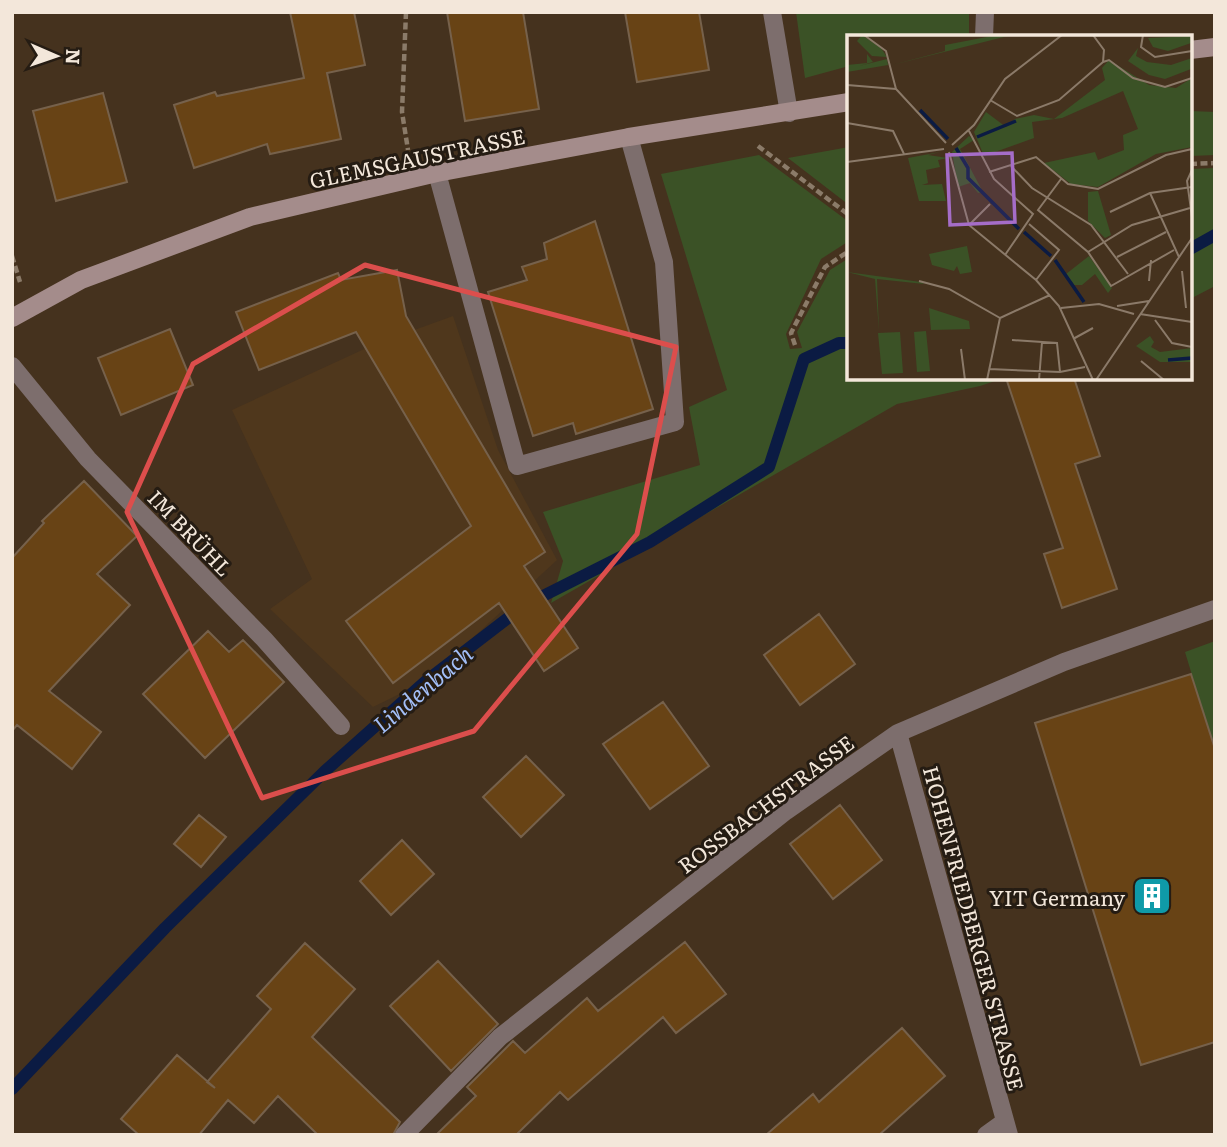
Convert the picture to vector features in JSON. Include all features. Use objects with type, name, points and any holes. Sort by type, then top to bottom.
[{"type":"main road","points":[[1192,50],[1215,47]]},
{"type":"main road","name":"GLEMSGAUSTRASSE","points":[[12,318],[81,280],[250,217],[437,173],[629,137],[847,102]]},
{"type":"street","points":[[772,12],[789,113]]},
{"type":"street","points":[[984,35],[985,12]]},
{"type":"street","points":[[437,173],[517,466],[675,422],[664,262],[629,137]]},
{"type":"street","name":"IM BRÜHL","points":[[12,366],[88,459],[264,639],[341,726]]},
{"type":"street","name":"ROSSBACHSTRASSE","points":[[404,1135],[500,1037],[786,811],[898,733],[1064,662],[1215,609]]},
{"type":"street","name":"HOHENFRIEDBERGER STRASSE","points":[[898,733],[1006,1129]]},
{"type":"street","points":[[986,1135],[1006,1129]]},
{"type":"path","points":[[406,12],[402,112],[414,178]]},
{"type":"path","points":[[726,123],[847,214]]},
{"type":"path","points":[[1192,164],[1215,163]]},
{"type":"path","points":[[794,345],[791,333],[825,267],[847,252]]},
{"type":"path","points":[[12,256],[16,268]]},
{"type":"highlighted area","points":[[365,265],[676,347],[637,534],[474,731],[262,798],[127,512],[193,364]]},
{"type":"shaded area","points":[[453,316],[498,450],[557,560],[426,681],[373,707],[270,609],[312,579],[232,410],[373,345]]},
{"type":"green space","points":[[796,12],[969,12],[969,35],[847,35],[847,67],[805,78]]},
{"type":"green space","points":[[1192,111],[1215,112],[1215,155],[1192,156]]},
{"type":"green space","points":[[847,147],[847,203],[788,158]]},
{"type":"green space","points":[[759,155],[847,221],[847,242],[821,259],[786,334],[790,349],[802,348],[797,332],[830,270],[847,259],[847,380],[998,380],[897,404],[551,603],[563,561],[543,512],[700,465],[689,407],[727,390],[661,174]]},
{"type":"green space","points":[[1215,168],[1215,286],[1192,298],[1192,169]]},
{"type":"green space","points":[[1215,641],[1215,751],[1185,652]]},
{"type":"building","points":[[290,12],[354,12],[365,65],[327,73],[341,139],[270,154],[267,144],[194,168],[174,105],[215,92],[217,96],[304,78]]},
{"type":"building","points":[[447,12],[523,12],[539,109],[465,121]]},
{"type":"building","points":[[625,12],[699,12],[709,70],[637,82]]},
{"type":"building","points":[[103,93],[127,182],[56,201],[33,111]]},
{"type":"building","points":[[595,221],[653,409],[576,434],[573,423],[533,436],[488,292],[527,280],[522,267],[547,259],[544,243]]},
{"type":"building","points":[[397,270],[406,316],[545,552],[524,566],[578,648],[544,671],[499,603],[393,683],[346,621],[471,526],[356,332],[259,370],[236,312],[338,273],[341,280]]},
{"type":"building","points":[[170,329],[193,385],[121,415],[98,358]]},
{"type":"building","points":[[1007,380],[1075,380],[1100,456],[1075,464],[1117,589],[1062,608],[1044,554],[1063,548]]},
{"type":"building","points":[[84,481],[137,536],[97,574],[130,605],[49,691],[101,732],[72,769],[17,725],[12,731],[12,558],[44,523],[42,521]]},
{"type":"building","points":[[819,614],[855,664],[800,705],[764,655]]},
{"type":"building","points":[[208,631],[229,652],[243,640],[284,682],[205,758],[143,694]]},
{"type":"building","name":"YIT Germany","points":[[1191,674],[1215,749],[1215,1042],[1141,1065],[1035,723]]},
{"type":"building","points":[[663,702],[709,766],[650,809],[603,744]]},
{"type":"building","points":[[526,756],[564,795],[521,837],[483,797]]},
{"type":"building","points":[[840,805],[882,860],[833,899],[790,844]]},
{"type":"building","points":[[199,815],[226,837],[201,867],[174,844]]},
{"type":"building","points":[[402,840],[434,874],[391,915],[360,881]]},
{"type":"building","points":[[685,942],[726,994],[676,1033],[663,1017],[568,1100],[560,1092],[516,1135],[436,1135],[476,1096],[467,1087],[513,1041],[525,1053],[587,998],[598,1011]]},
{"type":"building","points":[[305,943],[355,989],[312,1037],[400,1122],[393,1135],[318,1135],[278,1096],[254,1123],[228,1100],[199,1135],[139,1135],[121,1119],[177,1055],[207,1081],[271,1009],[257,996]]},
{"type":"building","points":[[438,961],[498,1024],[451,1071],[390,1006]]},
{"type":"building","points":[[902,1028],[945,1076],[879,1135],[766,1135],[813,1094],[819,1102]]},
{"type":"waterway","name":"Lindenbach","points":[[1192,248],[1215,235]]},
{"type":"waterway","name":"Lindenbach","points":[[12,1089],[165,928],[325,771],[426,681],[525,605],[650,542],[769,467],[804,359],[839,343],[847,343]]},
{"type":"place","name":"YIT Germany","points":[[1152,896]]}]
